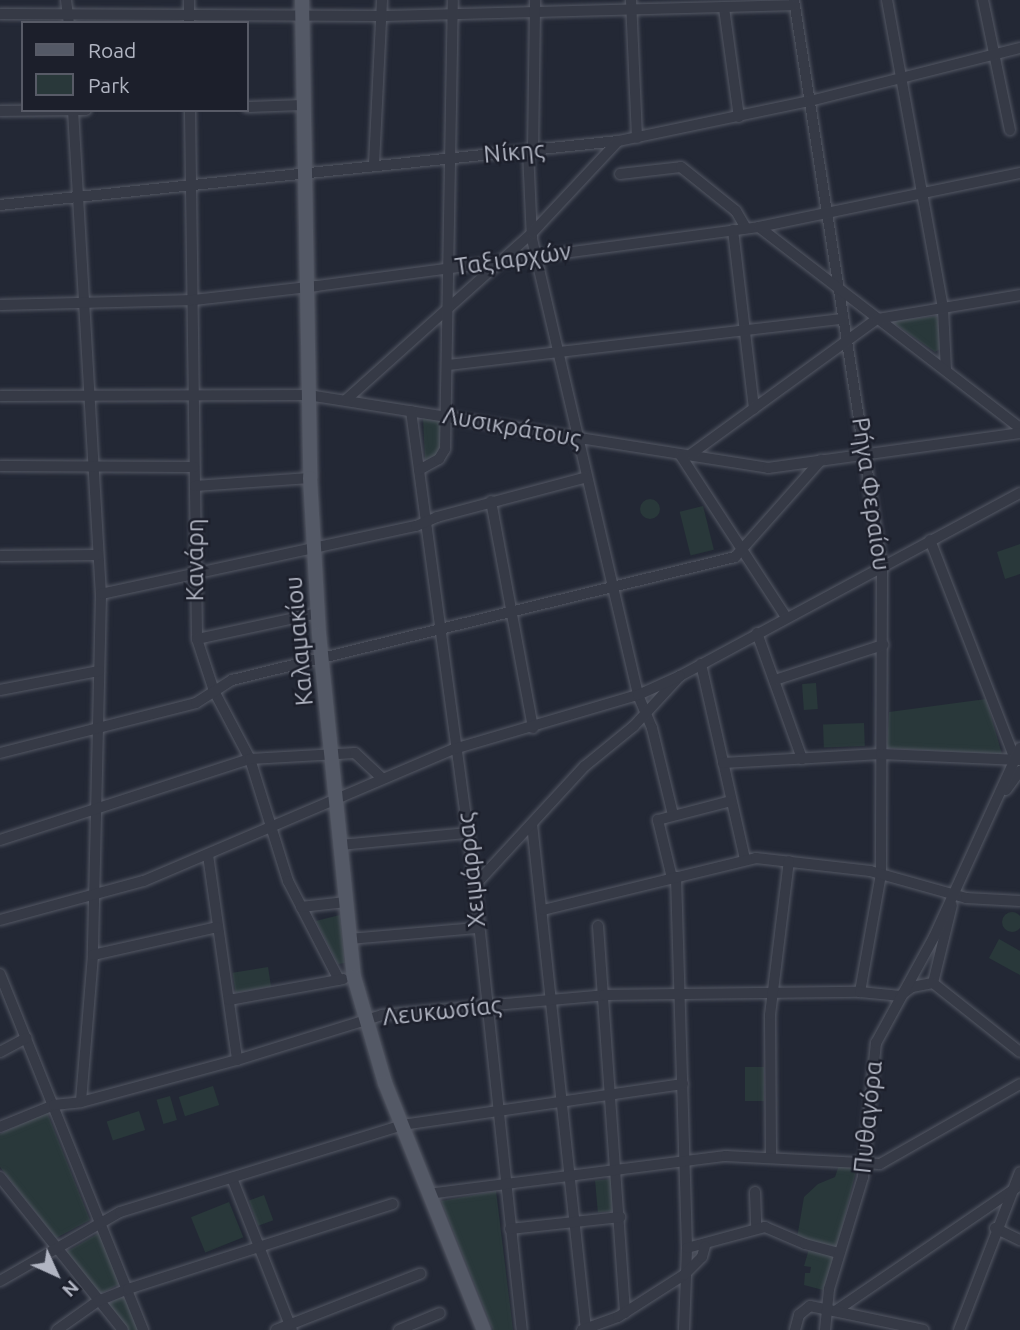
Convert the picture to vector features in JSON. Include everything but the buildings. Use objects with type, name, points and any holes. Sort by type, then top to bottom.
[{"type":"main road","name":"Καλαμακίου","points":[[302,7],[310,478],[318,613],[349,939],[347,978],[428,1194],[484,1330]]},
{"type":"main road","name":"Καλαμακίου","points":[[454,1260],[455,1278],[475,1330]]},
{"type":"street","points":[[66,0],[68,19]]},
{"type":"street","points":[[189,0],[189,19]]},
{"type":"street","points":[[374,164],[382,0]]},
{"type":"street","points":[[419,470],[443,454],[447,416],[453,157],[453,0]]},
{"type":"street","points":[[535,0],[530,151],[532,233],[612,589],[638,695],[647,713],[673,815]]},
{"type":"street","points":[[631,0],[637,138]]},
{"type":"street","points":[[887,0],[943,309],[946,370]]},
{"type":"street","points":[[983,0],[1010,130]]},
{"type":"street","points":[[0,14],[68,19],[189,19],[302,7],[382,16],[632,12],[794,2]]},
{"type":"street","name":"Ρήγα Φεραίου","points":[[794,2],[846,341],[867,454],[882,567],[881,874],[860,992]]},
{"type":"street","points":[[724,8],[739,117]]},
{"type":"street","name":"Νίκης","points":[[0,205],[374,164],[618,141],[810,101],[1020,48]]},
{"type":"street","points":[[248,107],[304,105]]},
{"type":"street","points":[[0,111],[21,111]]},
{"type":"street","points":[[73,112],[92,396],[101,594],[93,955],[81,1102]]},
{"type":"street","name":"Κανάρη","points":[[190,112],[197,639],[214,691],[250,759],[270,830],[300,907],[347,978]]},
{"type":"street","points":[[347,399],[532,233],[618,141]]},
{"type":"street","points":[[620,174],[681,167],[736,211],[746,228]]},
{"type":"street","name":"Ταξιαρχών","points":[[0,304],[194,300],[307,287],[759,227],[1020,174]]},
{"type":"street","points":[[759,227],[946,370],[1020,431]]},
{"type":"street","points":[[733,230],[754,409]]},
{"type":"street","points":[[786,617],[686,455],[877,319],[1020,296]]},
{"type":"street","points":[[449,365],[844,319]]},
{"type":"street","name":"Λυσικράτους","points":[[0,396],[308,395],[347,399],[759,467],[1020,431]]},
{"type":"street","name":"Χειμάρρας","points":[[411,411],[454,749],[475,885],[485,1006],[522,1330]]},
{"type":"street","points":[[0,753],[196,703],[232,680],[735,558],[821,460]]},
{"type":"street","points":[[0,466],[94,469],[194,467]]},
{"type":"street","points":[[101,594],[314,549],[426,522],[491,501],[587,477]]},
{"type":"street","points":[[195,486],[310,478]]},
{"type":"street","points":[[0,920],[95,894],[208,855],[454,749],[638,695],[680,676],[1020,493]]},
{"type":"street","points":[[491,501],[533,728]]},
{"type":"street","points":[[723,763],[881,754],[1018,760],[930,540]]},
{"type":"street","points":[[0,556],[98,555]]},
{"type":"street","points":[[197,639],[318,613]]},
{"type":"street","points":[[757,633],[802,758]]},
{"type":"street","points":[[775,680],[883,645]]},
{"type":"street","points":[[701,664],[745,859]]},
{"type":"street","points":[[0,690],[99,671]]},
{"type":"street","points":[[475,885],[586,766],[647,713],[680,676]]},
{"type":"street","name":"Πυθαγόρα","points":[[825,1330],[831,1309],[839,1252],[864,1164],[876,1043],[953,895],[988,815],[1018,760],[1020,748]]},
{"type":"street","points":[[0,840],[250,759],[361,755],[382,778]]},
{"type":"street","points":[[988,815],[1020,771]]},
{"type":"street","points":[[684,1330],[686,1162],[680,993],[674,877],[658,820],[731,801]]},
{"type":"street","points":[[532,824],[584,1330],[625,1313],[684,1275],[702,1257],[705,1246]]},
{"type":"street","points":[[340,845],[468,833]]},
{"type":"street","points":[[208,855],[237,1060]]},
{"type":"street","points":[[542,910],[745,859],[789,861],[881,874],[953,895],[1020,901]]},
{"type":"street","points":[[771,1156],[773,993],[789,861]]},
{"type":"street","name":"Πυθαγόρα","points":[[933,983],[950,927],[953,895]]},
{"type":"street","points":[[300,907],[346,902]]},
{"type":"street","points":[[597,926],[612,1093],[625,1313]]},
{"type":"street","points":[[93,955],[217,927]]},
{"type":"street","points":[[349,939],[477,928]]},
{"type":"street","points":[[229,1000],[347,978]]},
{"type":"street","points":[[3,981],[143,1330]]},
{"type":"street","points":[[900,996],[912,987],[933,983],[1020,1052]]},
{"type":"street","name":"Λευκωσίας","points":[[0,1126],[54,1105],[81,1102],[237,1060],[382,1015],[604,995],[860,992],[900,996]]},
{"type":"street","points":[[0,1052],[26,1038]]},
{"type":"street","points":[[0,1281],[120,1212],[402,1125],[497,1108],[683,1084]]},
{"type":"street","points":[[428,1194],[505,1182],[686,1162],[771,1156],[864,1164],[889,1161],[1020,1084]]},
{"type":"street","points":[[959,1330],[995,1228],[1020,1172]]},
{"type":"street","points":[[0,1177],[123,1330]]},
{"type":"street","points":[[232,1178],[256,1246],[291,1328]]},
{"type":"street","points":[[831,1309],[1020,1185]]},
{"type":"street","points":[[755,1192],[756,1228]]},
{"type":"street","points":[[57,1330],[98,1301],[128,1289],[393,1204]]},
{"type":"street","points":[[510,1229],[620,1217]]},
{"type":"street","points":[[687,1248],[705,1246],[756,1228],[774,1229],[793,1240],[839,1252]]},
{"type":"street","points":[[995,1228],[1020,1240]]},
{"type":"street","points":[[276,1330],[291,1328],[420,1274]]},
{"type":"street","points":[[795,1330],[803,1309],[831,1309],[924,1330]]},
{"type":"street","points":[[399,1330],[440,1312]]},
{"type":"green space","points":[[937,316],[942,348],[935,352],[891,321]]},
{"type":"green space","points":[[423,418],[443,420],[440,453],[429,460],[425,460]]},
{"type":"green space","points":[[646,499],[654,499],[660,509],[654,519],[646,519],[640,513],[640,505]]},
{"type":"green space","points":[[703,506],[714,550],[691,555],[680,512]]},
{"type":"green space","points":[[1020,544],[1020,574],[1005,579],[997,552]]},
{"type":"green space","points":[[816,683],[818,709],[804,710],[802,684]]},
{"type":"green space","points":[[986,699],[1002,754],[887,748],[889,712]]},
{"type":"green space","points":[[864,723],[865,746],[824,747],[823,724]]},
{"type":"green space","points":[[1008,912],[1016,912],[1021,927],[1016,932],[1008,932],[1002,926],[1002,918]]},
{"type":"green space","points":[[340,915],[345,963],[338,964],[316,921]]},
{"type":"green space","points":[[999,939],[1020,951],[1020,975],[989,958]]},
{"type":"green space","points":[[268,967],[271,987],[236,992],[232,973]]},
{"type":"green space","points":[[745,1067],[764,1067],[764,1101],[745,1101]]},
{"type":"green space","points":[[213,1086],[219,1105],[185,1116],[179,1097]]},
{"type":"green space","points":[[170,1096],[177,1120],[163,1124],[157,1100]]},
{"type":"green space","points":[[139,1111],[145,1130],[113,1141],[107,1122]]},
{"type":"green space","points":[[47,1112],[90,1220],[56,1238],[0,1167],[0,1134]]},
{"type":"green space","points":[[839,1165],[857,1167],[837,1247],[797,1238],[804,1197],[818,1184],[835,1177]]},
{"type":"green space","points":[[612,1179],[615,1211],[598,1212],[595,1180]]},
{"type":"green space","points":[[496,1191],[513,1330],[493,1330],[441,1201]]},
{"type":"green space","points":[[264,1195],[273,1220],[258,1226],[249,1200]]},
{"type":"green space","points":[[229,1202],[243,1237],[205,1253],[191,1217]]},
{"type":"green space","points":[[99,1233],[121,1283],[100,1294],[66,1252]]},
{"type":"green space","points":[[809,1249],[835,1254],[823,1290],[804,1285],[805,1273],[810,1273],[811,1267],[804,1266]]},
{"type":"green space","points":[[124,1296],[139,1330],[128,1330],[107,1304]]}]
